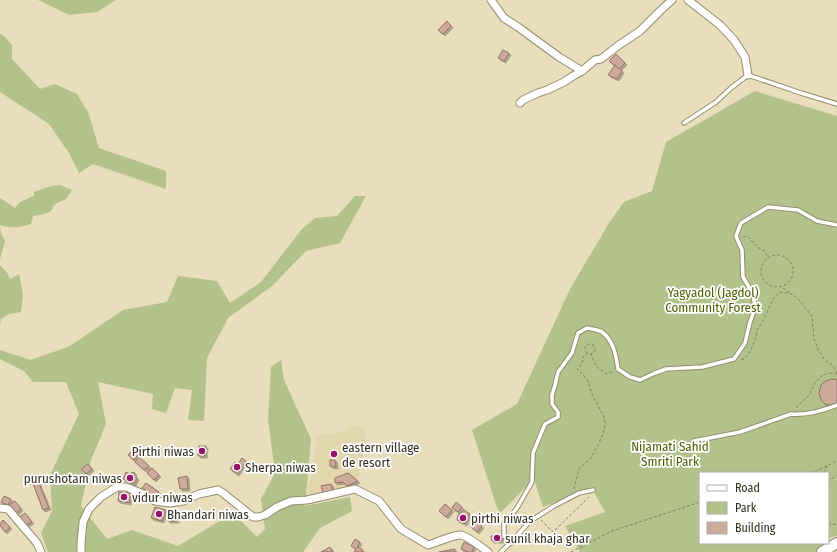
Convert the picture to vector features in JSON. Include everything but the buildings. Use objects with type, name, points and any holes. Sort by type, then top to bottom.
[{"type":"street","points":[[492,0],[504,18],[518,26],[559,57],[582,71]]},
{"type":"street","points":[[520,103],[538,92],[556,87],[582,71],[595,60],[601,58],[637,34],[672,0]]},
{"type":"street","points":[[688,0],[720,25],[734,40],[746,57],[748,75]]},
{"type":"street","points":[[81,552],[83,522],[89,509],[101,497],[117,487],[126,487],[142,493],[155,502],[170,504],[183,501],[199,494],[218,490],[253,517],[265,515],[277,507],[291,501],[307,500],[355,488],[379,501],[401,529],[428,545],[456,535],[461,535],[488,552]]},
{"type":"street","points":[[0,508],[8,509],[37,543],[41,552]]},
{"type":"street","points":[[822,552],[837,543]]},
{"type":"lane","points":[[684,123],[716,102],[748,75],[837,104]]},
{"type":"lane","points":[[511,543],[504,536],[504,524],[517,508],[532,482],[533,453],[544,424],[558,417],[558,412],[552,404],[552,395],[558,372],[572,353],[578,333],[587,328],[602,332],[612,344],[617,359],[618,369],[630,377],[640,380],[655,372],[666,369],[702,368],[734,359],[745,343],[755,308],[753,294],[744,277],[742,250],[736,236],[741,223],[768,207],[798,210],[817,221],[837,225]]},
{"type":"lane","points":[[694,441],[740,432],[791,414],[799,415],[823,411],[837,406]]},
{"type":"lane","points":[[501,552],[529,522],[554,506],[579,493],[593,490]]},
{"type":"path","points":[[738,231],[739,237],[742,238],[747,236],[765,251],[768,258]]},
{"type":"path","points":[[781,256],[790,261],[793,271],[792,276],[790,281],[782,287],[776,288],[771,286],[763,279],[761,268],[763,263],[768,258],[781,256]]},
{"type":"path","points":[[782,287],[800,300],[812,316],[814,339],[818,349],[824,359],[832,365],[837,374]]},
{"type":"path","points":[[734,359],[744,359],[750,352],[758,330],[773,299],[780,292],[792,294]]},
{"type":"path","points":[[591,354],[594,351],[594,345],[586,345],[586,351],[591,354],[596,366],[601,371],[607,374],[618,369]]},
{"type":"path","points":[[572,497],[579,469],[591,458],[602,437],[605,426],[605,419],[592,394],[588,381],[577,369],[583,360],[583,357],[588,353]]},
{"type":"path","points":[[791,414],[810,394],[814,384],[821,376],[828,373],[837,374]]},
{"type":"path","points":[[814,472],[837,461]]},
{"type":"path","points":[[824,472],[827,465]]},
{"type":"path","points":[[533,520],[535,523],[540,520],[553,532],[589,497]]},
{"type":"path","points":[[571,552],[612,530],[699,502]]},
{"type":"shaded area","name":"eastern village de resort","points":[[355,425],[365,429],[365,446],[360,473],[355,489],[310,497],[308,488],[313,469],[317,434],[331,434],[345,431]]},
{"type":"green space","points":[[38,0],[116,0],[97,12],[69,15]]},
{"type":"green space","points":[[0,34],[4,36],[12,45],[12,59],[40,89],[55,84],[77,94],[88,112],[99,148],[166,171],[166,189],[93,164],[79,173],[69,153],[49,124],[0,92]]},
{"type":"green space","name":"Yagyadol (Jagdol) Community Forest","points":[[755,91],[837,116],[837,536],[829,538],[829,472],[699,472],[699,544],[822,544],[817,552],[580,552],[565,526],[605,512],[591,487],[543,507],[534,479],[499,514],[472,430],[517,404],[570,289],[609,223],[624,202],[652,191],[666,142]]},
{"type":"green space","points":[[60,185],[72,190],[66,199],[55,204],[50,212],[33,216],[31,224],[16,227],[0,225],[0,198],[15,208],[20,202],[34,196],[34,192],[51,186]]},
{"type":"green space","points":[[355,196],[366,196],[340,243],[306,251],[272,286],[228,318],[207,358],[204,421],[188,420],[192,390],[175,388],[166,413],[152,409],[153,394],[98,382],[106,424],[91,460],[81,506],[107,539],[132,530],[178,546],[233,513],[257,537],[265,529],[261,499],[275,473],[268,419],[271,367],[281,360],[284,380],[311,439],[305,506],[350,497],[352,511],[320,528],[303,552],[48,552],[41,533],[52,511],[50,475],[79,414],[66,382],[33,382],[24,371],[0,359],[0,350],[31,360],[70,346],[123,310],[167,302],[178,276],[217,281],[230,303],[261,282],[302,229],[315,218],[337,216]]},
{"type":"green space","points":[[0,225],[1,233],[5,241],[0,259]]},
{"type":"green space","points":[[0,265],[8,274],[10,279],[19,274],[23,295],[21,312],[9,314],[1,319],[0,325]]},
{"type":"place","name":"Pirthi niwas","points":[[202,451]]},
{"type":"place","name":"eastern village de resort","points":[[334,454]]},
{"type":"place","name":"Sherpa niwas","points":[[237,467]]},
{"type":"place","name":"purushotam niwas","points":[[130,478]]},
{"type":"place","name":"vidur niwas","points":[[124,497]]},
{"type":"place","name":"Bhandari niwas","points":[[159,514]]},
{"type":"place","name":"pirthi niwas","points":[[463,518]]},
{"type":"place","name":"sunil khaja ghar","points":[[497,538]]},
{"type":"park label","name":"Nijamati Sahid Smriti Park","points":[[670,454]]}]
